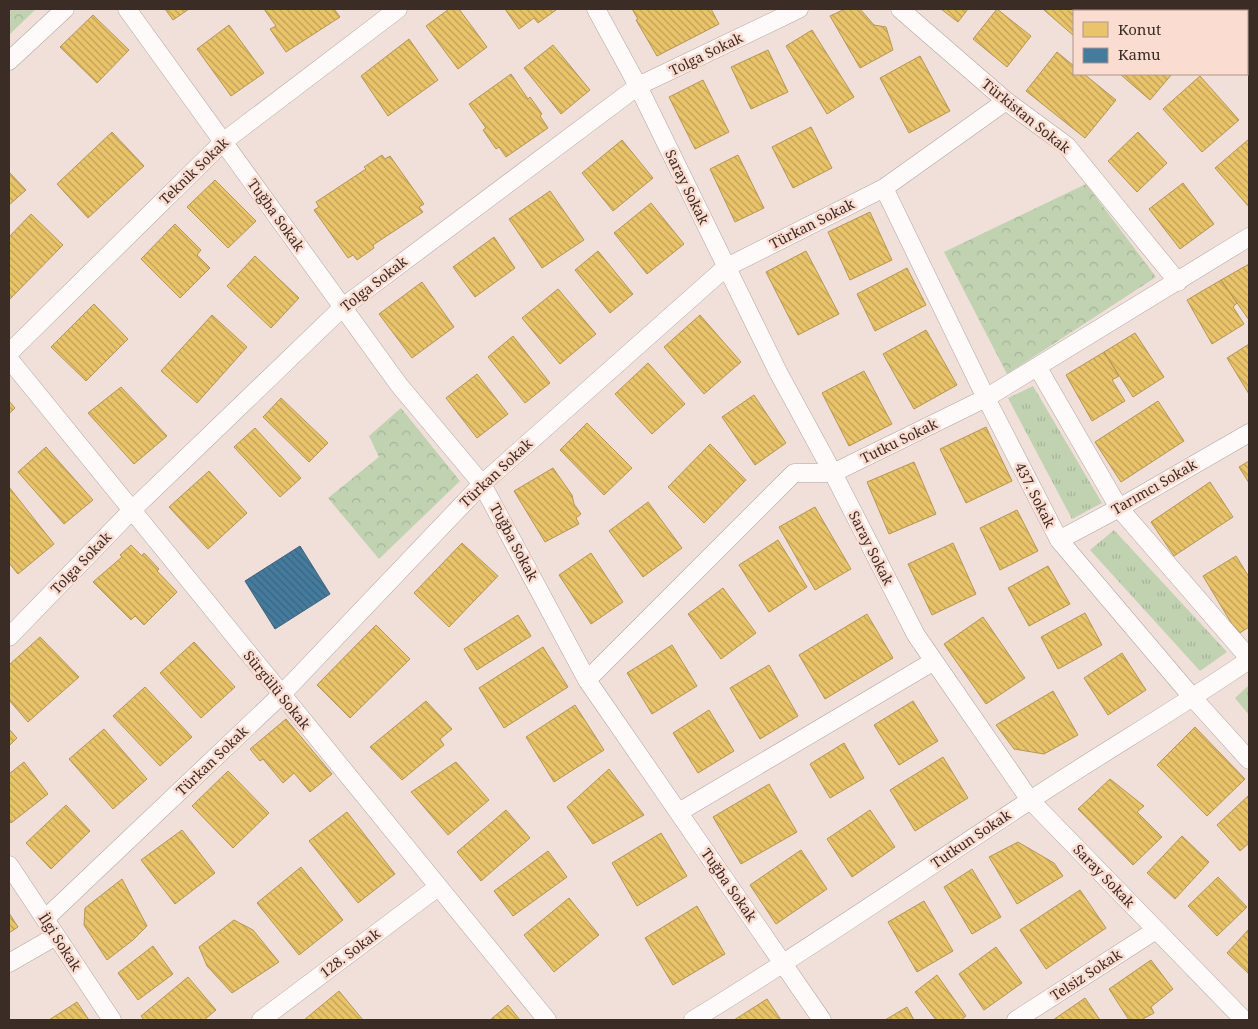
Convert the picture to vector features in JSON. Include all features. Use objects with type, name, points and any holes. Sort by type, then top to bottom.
[{"type":"street","points":[[9,61],[65,9]]},
{"type":"street","name":"Tuğba Sokak","points":[[127,9],[399,385],[482,484],[587,680],[822,1020]]},
{"type":"street","name":"Teknik Sokak","points":[[9,354],[223,142],[398,9]]},
{"type":"street","name":"Saray Sokak","points":[[596,9],[638,86],[725,268],[778,372],[833,473],[916,635],[1030,800],[1244,1020]]},
{"type":"street","name":"Tolga Sokak","points":[[9,638],[131,511],[343,307],[638,86],[799,9]]},
{"type":"street","name":"Türkistan Sokak","points":[[900,9],[1006,101],[1067,146],[1178,282]]},
{"type":"street","name":"Türkan Sokak","points":[[45,920],[281,695],[482,484],[725,268],[884,188],[1006,101]]},
{"type":"street","name":"437. Sokak","points":[[884,188],[986,398],[1059,540],[1193,698],[1249,760]]},
{"type":"street","name":"Tutku Sokak","points":[[587,680],[794,473],[833,473],[986,398],[1038,368],[1249,237]]},
{"type":"street","name":"Sürgülü Sokak","points":[[9,358],[131,511],[547,1020]]},
{"type":"street","points":[[1038,368],[1119,508],[1249,659]]},
{"type":"street","name":"Tarımcı Sokak","points":[[1059,540],[1119,508],[1249,433]]},
{"type":"street","name":"Tutkun Sokak","points":[[693,1020],[784,965],[1030,800],[1193,698],[1249,659]]},
{"type":"street","points":[[679,812],[934,661]]},
{"type":"street","name":"İlgi Sokak","points":[[9,865],[112,1020]]},
{"type":"street","name":"128. Sokak","points":[[261,1020],[438,887]]},
{"type":"street","name":"Telsiz Sokak","points":[[1016,1020],[1156,930]]},
{"type":"street","points":[[9,963],[56,936]]},
{"type":"green space","points":[[9,9],[36,9],[9,35]]},
{"type":"green space","points":[[1086,184],[1156,277],[1007,374],[944,252]]},
{"type":"green space","points":[[1033,386],[1102,503],[1072,519],[1008,398]]},
{"type":"green space","points":[[401,408],[460,481],[379,559],[328,498],[379,457],[369,436]]},
{"type":"green space","points":[[1114,530],[1227,652],[1200,671],[1090,550]]},
{"type":"green space","points":[[1249,685],[1249,715],[1235,698]]},
{"type":"building: Konut","points":[[165,9],[189,9],[173,20]]},
{"type":"building: Konut","points":[[264,9],[334,9],[340,17],[286,52],[270,29],[276,26]]},
{"type":"building: Konut","points":[[449,9],[459,9],[487,47],[458,69],[426,26]]},
{"type":"building: Konut","points":[[505,9],[556,10],[538,23],[534,18],[519,29]]},
{"type":"building: Konut","points":[[632,9],[711,9],[719,24],[657,56],[636,20],[638,19]]},
{"type":"building: Konut","points":[[845,9],[860,9],[874,25],[886,27],[893,50],[860,68],[830,16]]},
{"type":"building: Konut","points":[[941,9],[968,9],[958,22]]},
{"type":"building: Konut","points":[[997,9],[1031,36],[1007,67],[973,39]]},
{"type":"building: Konut","points":[[1128,9],[1073,10],[1073,35],[1044,10]]},
{"type":"building: Konut","points":[[93,15],[129,50],[97,83],[60,47]]},
{"type":"building: Konut","points":[[229,25],[264,73],[231,96],[197,49]]},
{"type":"building: Konut","points":[[812,30],[854,97],[827,114],[786,46]]},
{"type":"building: Konut","points":[[409,39],[438,80],[388,116],[361,76]]},
{"type":"building: Konut","points":[[553,45],[590,90],[561,114],[524,68]]},
{"type":"building: Konut","points":[[768,50],[788,92],[751,109],[731,67]]},
{"type":"building: Konut","points":[[1057,52],[1073,65],[1073,75],[1085,75],[1116,100],[1085,138],[1026,91]]},
{"type":"building: Konut","points":[[920,56],[950,111],[909,133],[880,78]]},
{"type":"building: Konut","points":[[511,74],[528,99],[530,97],[542,114],[540,116],[548,128],[506,157],[499,147],[496,149],[483,130],[486,128],[469,104]]},
{"type":"building: Konut","points":[[1121,75],[1171,75],[1150,100]]},
{"type":"building: Konut","points":[[1200,76],[1239,120],[1202,152],[1163,109]]},
{"type":"building: Konut","points":[[703,80],[729,132],[695,149],[669,97]]},
{"type":"building: Konut","points":[[811,127],[832,168],[793,188],[772,147]]},
{"type":"building: Konut","points":[[112,132],[144,166],[88,218],[57,184]]},
{"type":"building: Konut","points":[[1138,132],[1167,163],[1137,192],[1108,161]]},
{"type":"building: Konut","points":[[1249,139],[1249,207],[1215,168]]},
{"type":"building: Konut","points":[[622,140],[653,178],[613,211],[582,173]]},
{"type":"building: Konut","points":[[382,155],[385,159],[390,156],[424,204],[419,207],[423,212],[373,245],[374,248],[357,260],[353,255],[348,258],[314,210],[319,207],[316,202],[366,169],[364,167]]},
{"type":"building: Konut","points":[[738,155],[764,208],[735,222],[710,169]]},
{"type":"building: Konut","points":[[9,172],[26,190],[9,205]]},
{"type":"building: Konut","points":[[215,180],[256,221],[228,248],[187,207]]},
{"type":"building: Konut","points":[[1183,183],[1214,224],[1180,249],[1149,209]]},
{"type":"building: Konut","points":[[550,191],[584,240],[542,268],[509,219]]},
{"type":"building: Konut","points":[[651,203],[684,244],[647,274],[614,233]]},
{"type":"building: Konut","points":[[870,212],[892,260],[850,280],[828,232]]},
{"type":"building: Konut","points":[[31,214],[63,245],[9,300],[9,237]]},
{"type":"building: Konut","points":[[175,224],[201,250],[197,255],[210,268],[180,298],[141,259]]},
{"type":"building: Konut","points":[[494,237],[515,268],[475,297],[453,267]]},
{"type":"building: Konut","points":[[598,251],[633,294],[610,313],[575,270]]},
{"type":"building: Konut","points":[[806,251],[839,314],[798,335],[766,272]]},
{"type":"building: Konut","points":[[255,256],[299,298],[271,328],[227,286]]},
{"type":"building: Konut","points":[[1249,264],[1249,320],[1221,280]]},
{"type":"building: Konut","points":[[907,268],[926,305],[875,331],[857,294]]},
{"type":"building: Konut","points":[[1221,280],[1237,303],[1233,307],[1244,324],[1212,344],[1187,300]]},
{"type":"building: Konut","points":[[422,282],[454,327],[412,358],[379,314]]},
{"type":"building: Konut","points":[[558,289],[596,334],[560,364],[522,318]]},
{"type":"building: Konut","points":[[94,304],[128,339],[86,381],[51,347]]},
{"type":"building: Konut","points":[[212,315],[247,347],[197,403],[161,371]]},
{"type":"building: Konut","points":[[700,315],[741,362],[704,394],[664,347]]},
{"type":"building: Konut","points":[[926,330],[957,385],[914,409],[883,354]]},
{"type":"building: Konut","points":[[1135,333],[1164,377],[1133,397],[1104,352]]},
{"type":"building: Konut","points":[[513,336],[550,383],[525,403],[488,357]]},
{"type":"building: Konut","points":[[1249,344],[1249,394],[1227,358]]},
{"type":"building: Konut","points":[[1104,352],[1119,376],[1112,380],[1125,401],[1092,421],[1066,375]]},
{"type":"building: Konut","points":[[648,363],[685,404],[652,434],[615,394]]},
{"type":"building: Konut","points":[[864,371],[892,424],[849,446],[822,393]]},
{"type":"building: Konut","points":[[477,374],[508,414],[477,438],[446,398]]},
{"type":"building: Konut","points":[[121,387],[167,436],[134,464],[88,413]]},
{"type":"building: Konut","points":[[754,395],[786,443],[755,465],[722,417]]},
{"type":"building: Konut","points":[[281,398],[328,443],[309,462],[263,417]]},
{"type":"building: Konut","points":[[9,401],[15,408],[9,414]]},
{"type":"building: Konut","points":[[1158,401],[1184,441],[1121,482],[1095,442]]},
{"type":"building: Konut","points":[[587,423],[632,468],[604,495],[560,450]]},
{"type":"building: Konut","points":[[986,427],[1012,481],[966,503],[940,449]]},
{"type":"building: Konut","points":[[255,428],[301,478],[280,497],[234,447]]},
{"type":"building: Konut","points":[[710,444],[746,480],[704,523],[668,487]]},
{"type":"building: Konut","points":[[46,447],[93,500],[64,524],[18,472]]},
{"type":"building: Konut","points":[[1249,461],[1249,483],[1239,467]]},
{"type":"building: Konut","points":[[914,462],[936,514],[889,534],[867,482]]},
{"type":"building: Konut","points":[[553,468],[572,495],[574,504],[581,514],[576,518],[579,524],[545,542],[514,491]]},
{"type":"building: Konut","points":[[209,471],[247,513],[208,549],[169,507]]},
{"type":"building: Konut","points":[[1210,482],[1233,517],[1174,556],[1151,522]]},
{"type":"building: Konut","points":[[9,487],[54,544],[18,574],[9,563]]},
{"type":"building: Konut","points":[[648,502],[682,548],[643,577],[609,531]]},
{"type":"building: Konut","points":[[815,507],[851,569],[815,590],[779,527]]},
{"type":"building: Konut","points":[[1017,510],[1038,551],[1000,570],[980,528]]},
{"type":"building: Konut","points":[[778,540],[807,587],[769,612],[739,565]]},
{"type":"building: Konut","points":[[462,543],[498,576],[449,627],[414,593]]},
{"type":"building: Konut","points":[[953,543],[976,594],[932,615],[908,564]]},
{"type":"building: Konut","points":[[131,545],[142,556],[144,553],[159,569],[157,571],[177,592],[144,625],[135,616],[131,620],[93,582],[122,557],[120,555]]},
{"type":"building: Konut","points":[[591,553],[623,602],[591,624],[559,575]]},
{"type":"building: Konut","points":[[1236,556],[1249,577],[1249,627],[1238,634],[1203,576]]},
{"type":"building: Konut","points":[[1048,566],[1070,604],[1029,626],[1008,588]]},
{"type":"building: Konut","points":[[723,588],[756,633],[721,659],[688,614]]},
{"type":"building: Konut","points":[[1085,613],[1102,645],[1058,669],[1041,637]]},
{"type":"building: Konut","points":[[867,614],[893,658],[825,699],[799,655]]},
{"type":"building: Konut","points":[[518,615],[531,636],[477,670],[464,649]]},
{"type":"building: Konut","points":[[983,617],[1025,678],[986,704],[944,644]]},
{"type":"building: Konut","points":[[376,625],[410,659],[350,718],[317,685]]},
{"type":"building: Konut","points":[[40,637],[79,677],[28,722],[9,700],[9,665]]},
{"type":"building: Konut","points":[[194,642],[235,687],[201,718],[160,673]]},
{"type":"building: Konut","points":[[672,645],[697,686],[652,714],[627,673]]},
{"type":"building: Konut","points":[[543,647],[568,687],[504,728],[479,688]]},
{"type":"building: Konut","points":[[1122,653],[1146,690],[1108,715],[1084,678]]},
{"type":"building: Konut","points":[[769,665],[798,716],[760,739],[730,688]]},
{"type":"building: Konut","points":[[145,687],[192,737],[160,766],[113,716]]},
{"type":"building: Konut","points":[[1053,691],[1078,735],[1044,754],[1014,749],[996,725]]},
{"type":"building: Konut","points":[[426,701],[452,729],[440,739],[444,745],[402,780],[370,747]]},
{"type":"building: Konut","points":[[913,701],[938,741],[899,765],[874,725]]},
{"type":"building: Konut","points":[[575,705],[604,750],[554,782],[526,737]]},
{"type":"building: Konut","points":[[709,710],[734,751],[698,773],[673,733]]},
{"type":"building: Konut","points":[[286,719],[332,774],[310,792],[294,773],[283,783],[263,759],[260,761],[250,749]]},
{"type":"building: Konut","points":[[1195,727],[1245,779],[1207,816],[1157,765]]},
{"type":"building: Konut","points":[[9,729],[17,738],[9,746]]},
{"type":"building: Konut","points":[[104,729],[147,779],[113,809],[69,759]]},
{"type":"building: Konut","points":[[844,743],[864,778],[830,798],[810,764]]},
{"type":"building: Konut","points":[[943,757],[968,798],[915,831],[890,790]]},
{"type":"building: Konut","points":[[24,762],[48,794],[11,823],[9,820],[9,774]]},
{"type":"building: Konut","points":[[456,762],[489,800],[448,835],[411,792]]},
{"type":"building: Konut","points":[[609,769],[644,815],[593,844],[567,807]]},
{"type":"building: Konut","points":[[228,771],[269,813],[233,848],[192,806]]},
{"type":"building: Konut","points":[[1110,779],[1144,806],[1137,812],[1162,837],[1133,865],[1078,809]]},
{"type":"building: Konut","points":[[769,784],[797,832],[741,864],[713,817]]},
{"type":"building: Konut","points":[[1249,795],[1249,843],[1240,851],[1217,825]]},
{"type":"building: Konut","points":[[66,805],[90,831],[51,869],[26,843]]},
{"type":"building: Konut","points":[[506,810],[530,838],[481,881],[457,852]]},
{"type":"building: Konut","points":[[870,810],[895,847],[852,877],[827,839]]},
{"type":"building: Konut","points":[[347,812],[395,874],[358,903],[309,841]]},
{"type":"building: Konut","points":[[182,830],[215,873],[175,904],[141,860]]},
{"type":"building: Konut","points":[[661,833],[687,876],[637,906],[612,863]]},
{"type":"building: Konut","points":[[1182,836],[1209,862],[1175,899],[1147,873]]},
{"type":"building: Konut","points":[[1018,842],[1054,863],[1063,876],[1017,904],[989,857]]},
{"type":"building: Konut","points":[[801,850],[827,889],[776,924],[750,885]]},
{"type":"building: Konut","points":[[548,851],[567,877],[513,916],[494,891]]},
{"type":"building: Konut","points":[[301,867],[343,920],[299,955],[257,903]]},
{"type":"building: Konut","points":[[972,869],[1001,917],[972,934],[944,887]]},
{"type":"building: Konut","points":[[1218,877],[1247,907],[1217,936],[1188,906]]},
{"type":"building: Konut","points":[[122,879],[147,926],[133,940],[107,960],[84,925],[85,908]]},
{"type":"building: Konut","points":[[1080,890],[1106,928],[1046,969],[1020,930]]},
{"type":"building: Konut","points":[[569,898],[599,935],[554,972],[524,935]]},
{"type":"building: Konut","points":[[924,901],[953,951],[917,972],[888,922]]},
{"type":"building: Konut","points":[[697,906],[725,954],[673,985],[645,938]]},
{"type":"building: Konut","points":[[9,913],[18,927],[9,933]]},
{"type":"building: Konut","points":[[234,920],[253,930],[279,962],[232,993],[207,966],[199,947]]},
{"type":"building: Konut","points":[[1249,929],[1249,974],[1227,953]]},
{"type":"building: Konut","points":[[153,946],[173,974],[138,1000],[118,973]]},
{"type":"building: Konut","points":[[996,947],[1022,983],[984,1010],[959,974]]},
{"type":"building: Konut","points":[[1151,960],[1173,989],[1151,1007],[1154,1013],[1141,1020],[1129,1020],[1109,989]]},
{"type":"building: Konut","points":[[937,975],[966,1016],[961,1020],[936,1020],[915,992]]},
{"type":"building: Konut","points":[[188,977],[216,1010],[204,1020],[144,1020],[141,1016]]},
{"type":"building: Konut","points":[[339,991],[363,1020],[304,1020]]},
{"type":"building: Konut","points":[[1085,998],[1100,1020],[1053,1020]]},
{"type":"building: Konut","points":[[767,999],[781,1020],[734,1020]]},
{"type":"building: Konut","points":[[77,1002],[89,1020],[49,1020]]},
{"type":"building: Konut","points":[[508,1005],[520,1020],[490,1020]]},
{"type":"building: Konut","points":[[907,1007],[914,1020],[885,1020]]},
{"type":"building: Kamu","points":[[300,546],[330,594],[275,629],[245,581]]}]
